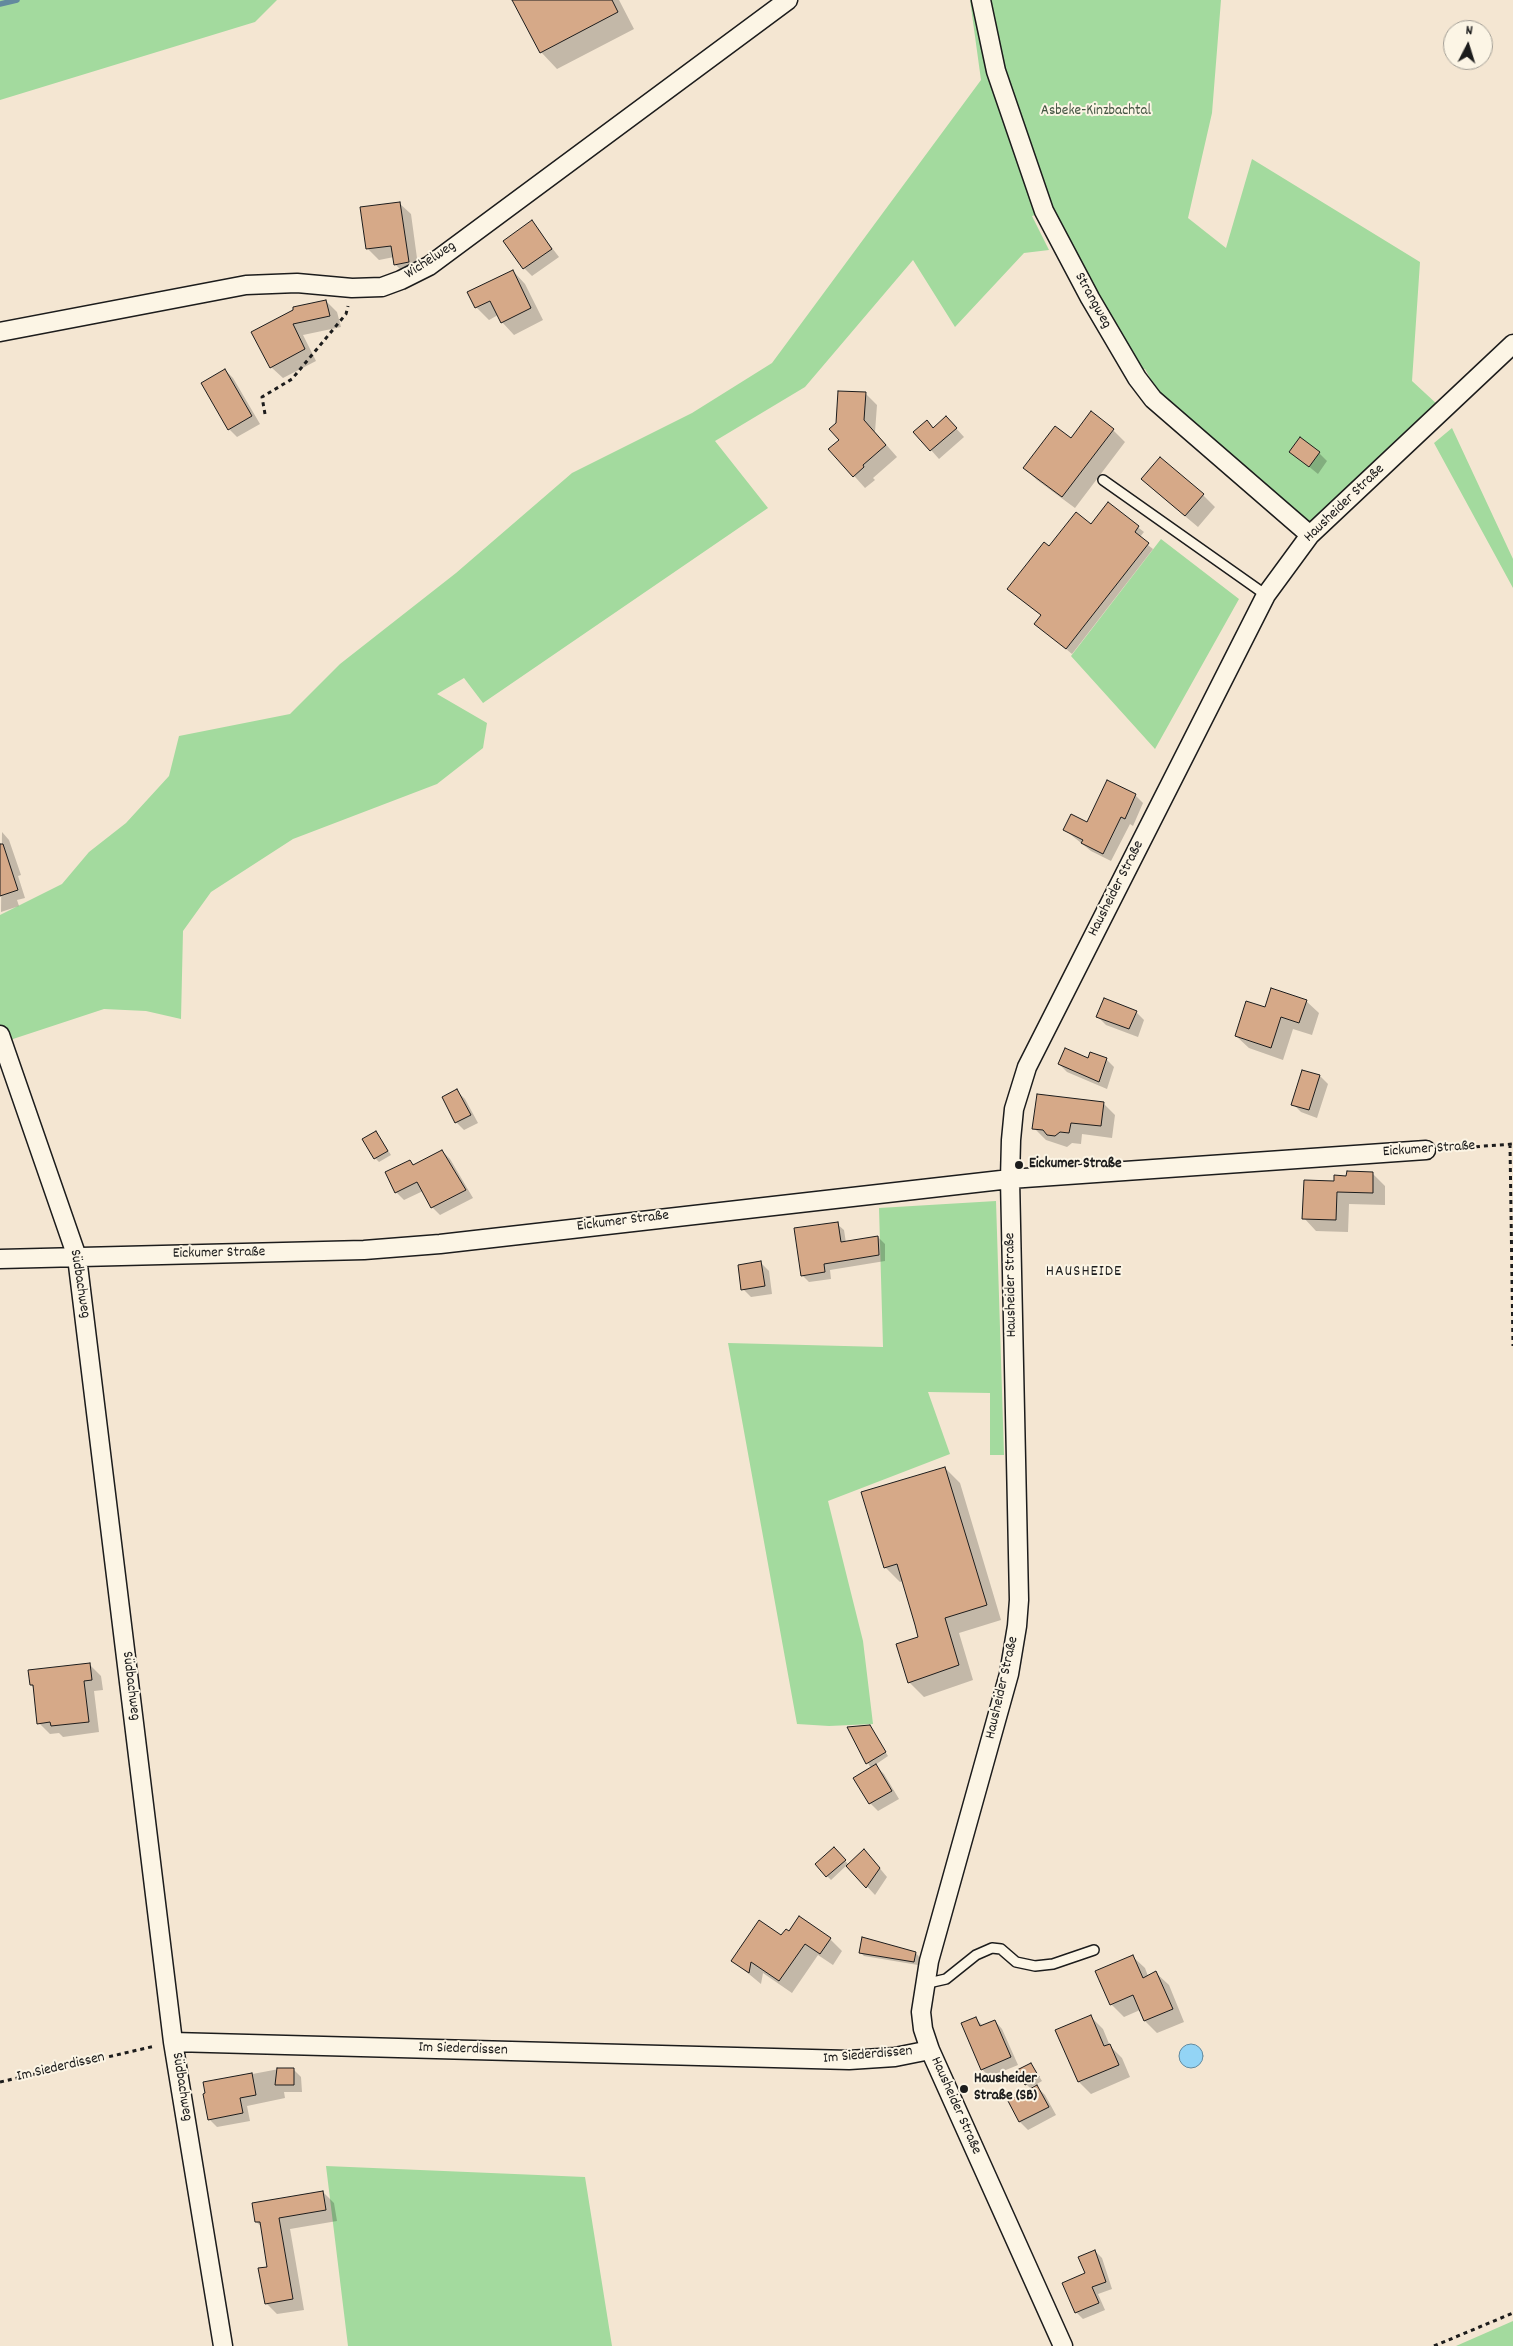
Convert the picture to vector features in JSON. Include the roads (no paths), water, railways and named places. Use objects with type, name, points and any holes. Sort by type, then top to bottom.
[{"type":"street","name":"Wichelweg","points":[[0,332],[246,285],[297,283],[352,288],[382,287],[401,280],[429,266],[788,0]]},
{"type":"street","name":"Strangweg","points":[[982,0],[996,71],[1044,211],[1090,298],[1137,378],[1153,399],[1310,535]]},
{"type":"street","name":"Hausheider Straße","points":[[1063,2346],[930,2050],[923,2029],[921,2012],[924,1984],[1009,1674],[1017,1626],[1019,1600],[1010,1179],[1014,1109],[1027,1067],[1266,595],[1310,535],[1513,344]]},
{"type":"street","name":"Südbachweg","points":[[0,1035],[77,1257],[173,2042],[223,2346]]},
{"type":"street","name":"Eickumer Straße","points":[[0,1259],[364,1250],[440,1244],[1010,1179],[1426,1150]]},
{"type":"street","name":"Im Siederdissen","points":[[173,2042],[849,2060],[895,2056],[930,2050]]},
{"type":"lane","points":[[1103,480],[1266,595]]},
{"type":"lane","points":[[924,1984],[946,1979],[976,1955],[992,1948],[1001,1949],[1016,1962],[1035,1966],[1053,1964],[1094,1950]]},
{"type":"water","points":[[1191,2044],[1196,2045],[1202,2051],[1202,2061],[1196,2067],[1191,2068],[1186,2067],[1180,2061],[1179,2056],[1180,2051],[1186,2045]]},
{"type":"waterway","points":[[0,4],[17,0]]},
{"type":"place","name":"Eickumer Straße","points":[[1019,1165]]},
{"type":"place","name":"Hausheider Straße (SB)","points":[[964,2089]]},
{"type":"district","name":"HAUSHEIDE","points":[[1084,1273]]},
{"type":"park label","name":"Asbeke-Kinzbachtal","points":[[1096,112]]}]
